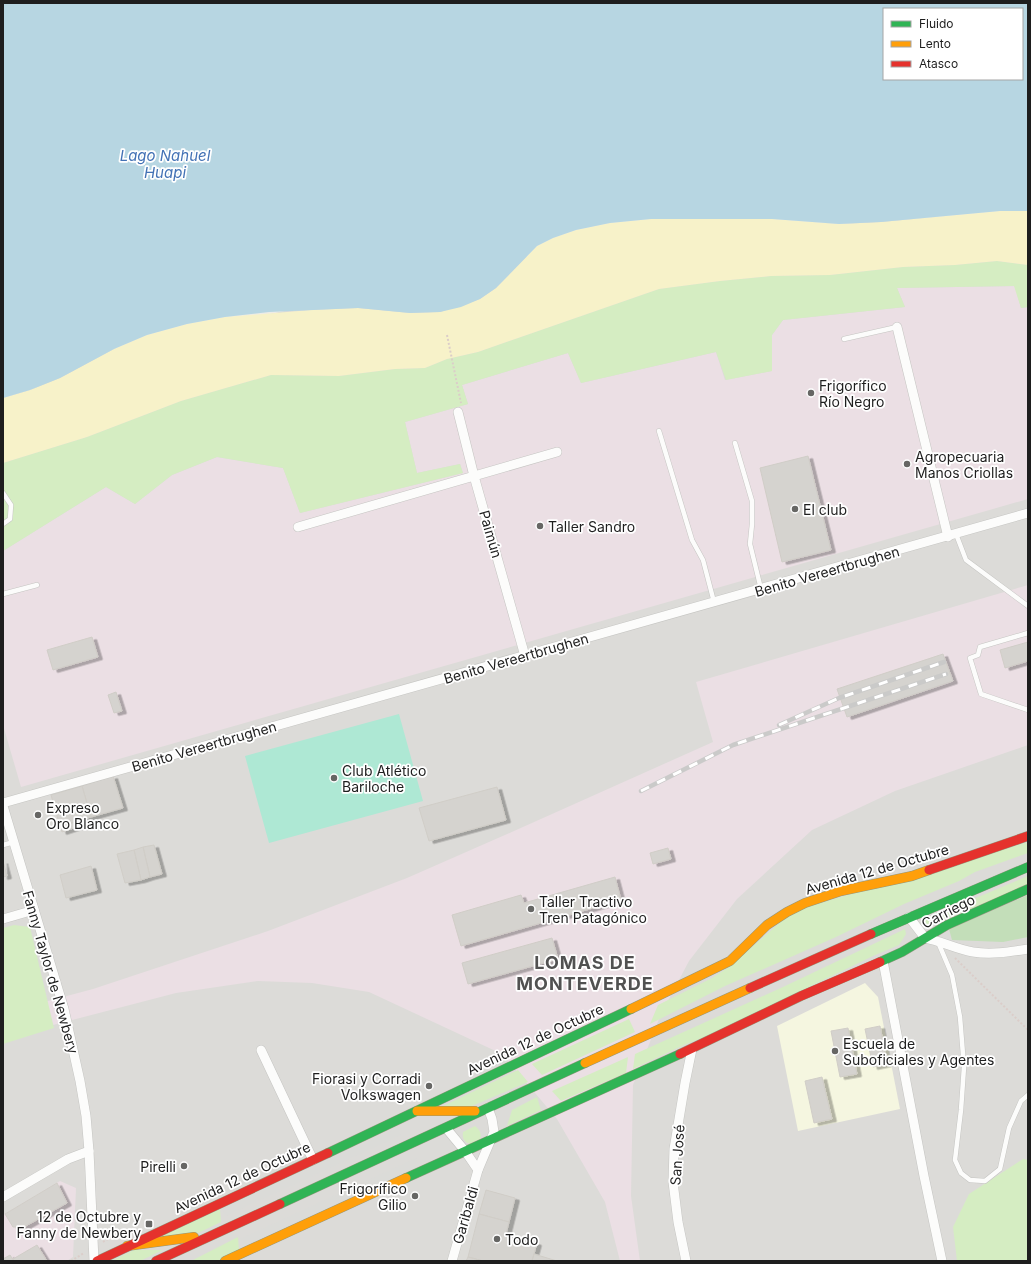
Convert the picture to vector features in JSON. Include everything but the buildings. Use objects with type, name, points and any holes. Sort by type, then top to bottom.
[{"type":"street","points":[[897,327],[952,536]]},
{"type":"street","name":"Paimún","points":[[460,409],[474,476],[525,656]]},
{"type":"street","points":[[298,527],[556,452]]},
{"type":"street","name":"Benito Vereertbrughen","points":[[3,804],[952,536],[1028,513]]},
{"type":"street","name":"Fanny Taylor de Newbery","points":[[3,804],[64,1009],[80,1081],[90,1151],[95,1261]]},
{"type":"street","name":"Avenida 12 de Octubre","points":[[95,1261],[417,1111],[730,961],[767,926],[786,912],[805,903],[841,891],[912,876],[1028,836]]},
{"type":"street","points":[[156,1261],[679,1020],[909,917],[1028,867]]},
{"type":"street","name":"Carriego","points":[[883,961],[902,952],[947,925],[1028,889]]},
{"type":"street","points":[[3,919],[34,910]]},
{"type":"street","points":[[909,917],[925,938],[937,940],[952,947],[973,952],[999,954],[1028,949]]},
{"type":"street","points":[[225,1261],[627,1077],[692,1049],[801,996],[883,961],[924,1176],[942,1261]]},
{"type":"street","name":"San José","points":[[686,1261],[678,1222],[673,1182],[674,1149],[692,1049]]},
{"type":"street","points":[[261,1050],[313,1160]]},
{"type":"street","points":[[417,1111],[455,1112],[486,1109]]},
{"type":"street","name":"Garibaldi","points":[[452,1261],[478,1170],[494,1132],[492,1119],[486,1109]]},
{"type":"street","name":"Garibaldi","points":[[446,1128],[478,1170]]},
{"type":"street","points":[[3,1197],[68,1159],[90,1151]]},
{"type":"street","points":[[127,1246],[211,1235]]},
{"type":"lane","points":[[844,339],[897,327]]},
{"type":"lane","points":[[659,431],[692,540],[703,560],[714,602]]},
{"type":"lane","points":[[735,443],[752,501],[750,544],[760,589]]},
{"type":"lane","points":[[3,493],[11,505],[10,519],[3,524]]},
{"type":"lane","points":[[952,536],[966,560],[1028,606]]},
{"type":"lane","points":[[3,594],[37,585]]},
{"type":"lane","points":[[1028,633],[980,647],[978,655],[970,658],[982,694],[1028,710]]},
{"type":"lane","points":[[3,846],[14,842]]},
{"type":"lane","points":[[937,940],[952,975],[960,1017],[964,1068],[955,1160],[961,1173],[970,1180],[985,1181],[1000,1168],[1009,1128],[1021,1101],[1028,1095]]},
{"type":"path","points":[[447,335],[460,409]]},
{"type":"path","points":[[954,957],[1028,1030]]},
{"type":"shaded area","points":[[1028,211],[1028,1261],[3,1261],[3,398],[30,390],[114,349],[695,219],[733,219],[839,224]]},
{"type":"shaded area","points":[[1015,286],[1021,308],[1028,307],[1028,499],[21,787],[3,725],[3,551],[106,487],[135,504],[172,475],[217,457],[283,468],[300,513],[463,473],[460,464],[417,473],[405,422],[468,404],[462,385],[568,353],[581,383],[716,352],[725,380],[772,371],[772,335],[783,320],[905,307],[897,288]]},
{"type":"shaded area","points":[[1028,585],[1028,745],[895,791],[812,830],[737,899],[689,961],[661,1014],[633,1085],[631,1196],[640,1261],[620,1261],[605,1202],[557,1119],[502,1054],[369,992],[312,983],[258,981],[176,993],[3,1038],[3,1013],[93,989],[268,931],[407,878],[713,742],[696,682]]},
{"type":"shaded area","name":"Escuela de Suboficiales y Agentes","points":[[865,983],[878,997],[900,1109],[798,1131],[777,1026]]},
{"type":"shaded area","points":[[398,1128],[401,1135],[226,1216],[222,1209]]},
{"type":"shaded area","points":[[416,1158],[419,1166],[244,1247],[240,1239]]},
{"type":"shaded area","points":[[60,1181],[76,1188],[73,1257],[67,1261],[3,1261],[3,1215]]},
{"type":"green space","points":[[997,261],[1028,265],[1028,307],[1021,308],[1014,286],[897,288],[905,307],[783,320],[772,335],[772,371],[726,380],[716,352],[581,383],[568,353],[462,385],[468,404],[405,422],[417,473],[460,464],[463,473],[300,513],[283,468],[217,457],[172,475],[135,504],[106,487],[3,551],[3,463],[87,437],[181,401],[271,375],[339,376],[395,369],[425,368],[447,359],[478,352],[659,289],[771,276],[830,275],[903,267],[955,265]]},
{"type":"green space","name":"Club Atlético Bariloche","points":[[399,714],[423,801],[269,843],[245,756]]},
{"type":"green space","points":[[1028,842],[1028,853],[975,872],[959,881],[904,904],[836,937],[725,986],[650,1024],[658,1005],[712,978],[729,967],[783,920],[800,909]]},
{"type":"green space","points":[[1028,876],[1028,886],[925,927],[921,921]]},
{"type":"green space","points":[[1028,895],[1028,937],[1003,942],[952,940],[949,929]]},
{"type":"green space","points":[[14,925],[30,927],[54,1028],[3,1044],[3,928]]},
{"type":"green space","points":[[905,929],[906,934],[899,945],[873,956],[714,1033],[684,1045],[633,1069],[635,1054],[783,987]]},
{"type":"green space","points":[[629,1019],[635,1032],[542,1075],[532,1064]]},
{"type":"green space","points":[[628,1057],[626,1073],[561,1101],[552,1091]]},
{"type":"green space","points":[[518,1070],[528,1082],[472,1106],[439,1108]]},
{"type":"green space","points":[[537,1097],[541,1110],[507,1126],[512,1110]]},
{"type":"green space","points":[[475,1126],[480,1132],[481,1137],[470,1144],[464,1140],[463,1132]]},
{"type":"green space","points":[[1023,1159],[1028,1160],[1028,1261],[957,1261],[953,1227],[969,1194]]},
{"type":"green space","points":[[220,1209],[221,1222],[194,1235],[154,1239]]},
{"type":"green space","points":[[238,1237],[239,1250],[217,1261],[191,1261]]},
{"type":"green space","points":[[134,1250],[163,1250],[140,1261],[111,1261]]},
{"type":"sand","points":[[1000,211],[1028,211],[1028,265],[997,261],[955,265],[903,267],[830,275],[771,276],[659,289],[478,352],[447,359],[425,368],[395,369],[339,376],[271,375],[181,401],[87,437],[3,463],[3,398],[30,390],[60,378],[114,349],[147,335],[187,324],[225,317],[311,310],[358,308],[410,313],[440,312],[480,299],[496,288],[537,246],[553,238],[576,230],[610,223],[651,219],[772,219],[839,224],[881,222]]},
{"type":"water","name":"Lago Nahuel Huapi","points":[[3,3],[1028,3],[1028,211],[1000,211],[881,222],[839,224],[772,219],[651,219],[610,223],[576,230],[553,238],[537,246],[496,288],[480,299],[461,307],[440,312],[410,313],[358,308],[269,312],[225,317],[187,324],[147,335],[114,349],[60,378],[30,390],[3,398]]},
{"type":"railway","points":[[779,725],[839,698],[944,662]]},
{"type":"railway","points":[[641,791],[733,745],[946,674]]},
{"type":"traffic: fast","points":[[871,934],[1028,867]]},
{"type":"traffic: fast","points":[[880,962],[902,952],[947,925],[1028,889]]},
{"type":"traffic: fast","points":[[328,1153],[631,1009]]},
{"type":"traffic: fast","points":[[406,1178],[680,1054]]},
{"type":"traffic: fast","points":[[280,1204],[585,1063]]},
{"type":"traffic: slow","points":[[631,1009],[730,961],[767,925],[787,912],[805,903],[841,891],[912,876],[929,870]]},
{"type":"traffic: slow","points":[[585,1063],[750,988]]},
{"type":"traffic: slow","points":[[417,1111],[475,1111]]},
{"type":"traffic: slow","points":[[225,1261],[406,1178]]},
{"type":"traffic: slow","points":[[127,1246],[194,1237]]},
{"type":"traffic: jam","points":[[929,870],[1028,836]]},
{"type":"traffic: jam","points":[[750,988],[871,934]]},
{"type":"traffic: jam","points":[[680,1054],[801,996],[880,962]]},
{"type":"traffic: jam","points":[[97,1261],[328,1153]]},
{"type":"traffic: jam","points":[[156,1261],[280,1204]]},
{"type":"place","name":"Frigorífico Río Negro","points":[[811,393]]},
{"type":"place","name":"Agropecuaria Manos Criollas","points":[[907,464]]},
{"type":"place","name":"El club","points":[[795,509]]},
{"type":"place","name":"Taller Sandro","points":[[540,526]]},
{"type":"place","name":"Club Atlético Bariloche","points":[[334,778]]},
{"type":"place","name":"Expreso Oro Blanco","points":[[38,815]]},
{"type":"place","name":"Taller Tractivo Tren Patagónico","points":[[531,909]]},
{"type":"place","name":"Escuela de Suboficiales y Agentes","points":[[835,1051]]},
{"type":"place","name":"Fiorasi y Corradi Volkswagen","points":[[429,1086]]},
{"type":"place","name":"Pirelli","points":[[184,1166]]},
{"type":"place","name":"Frigorífico Gilio","points":[[415,1196]]},
{"type":"place","name":"12 de Octubre y Fanny de Newbery","points":[[149,1224]]},
{"type":"place","name":"Todo","points":[[497,1239]]},
{"type":"district","name":"LOMAS DE MONTEVERDE","points":[[585,972]]}]
